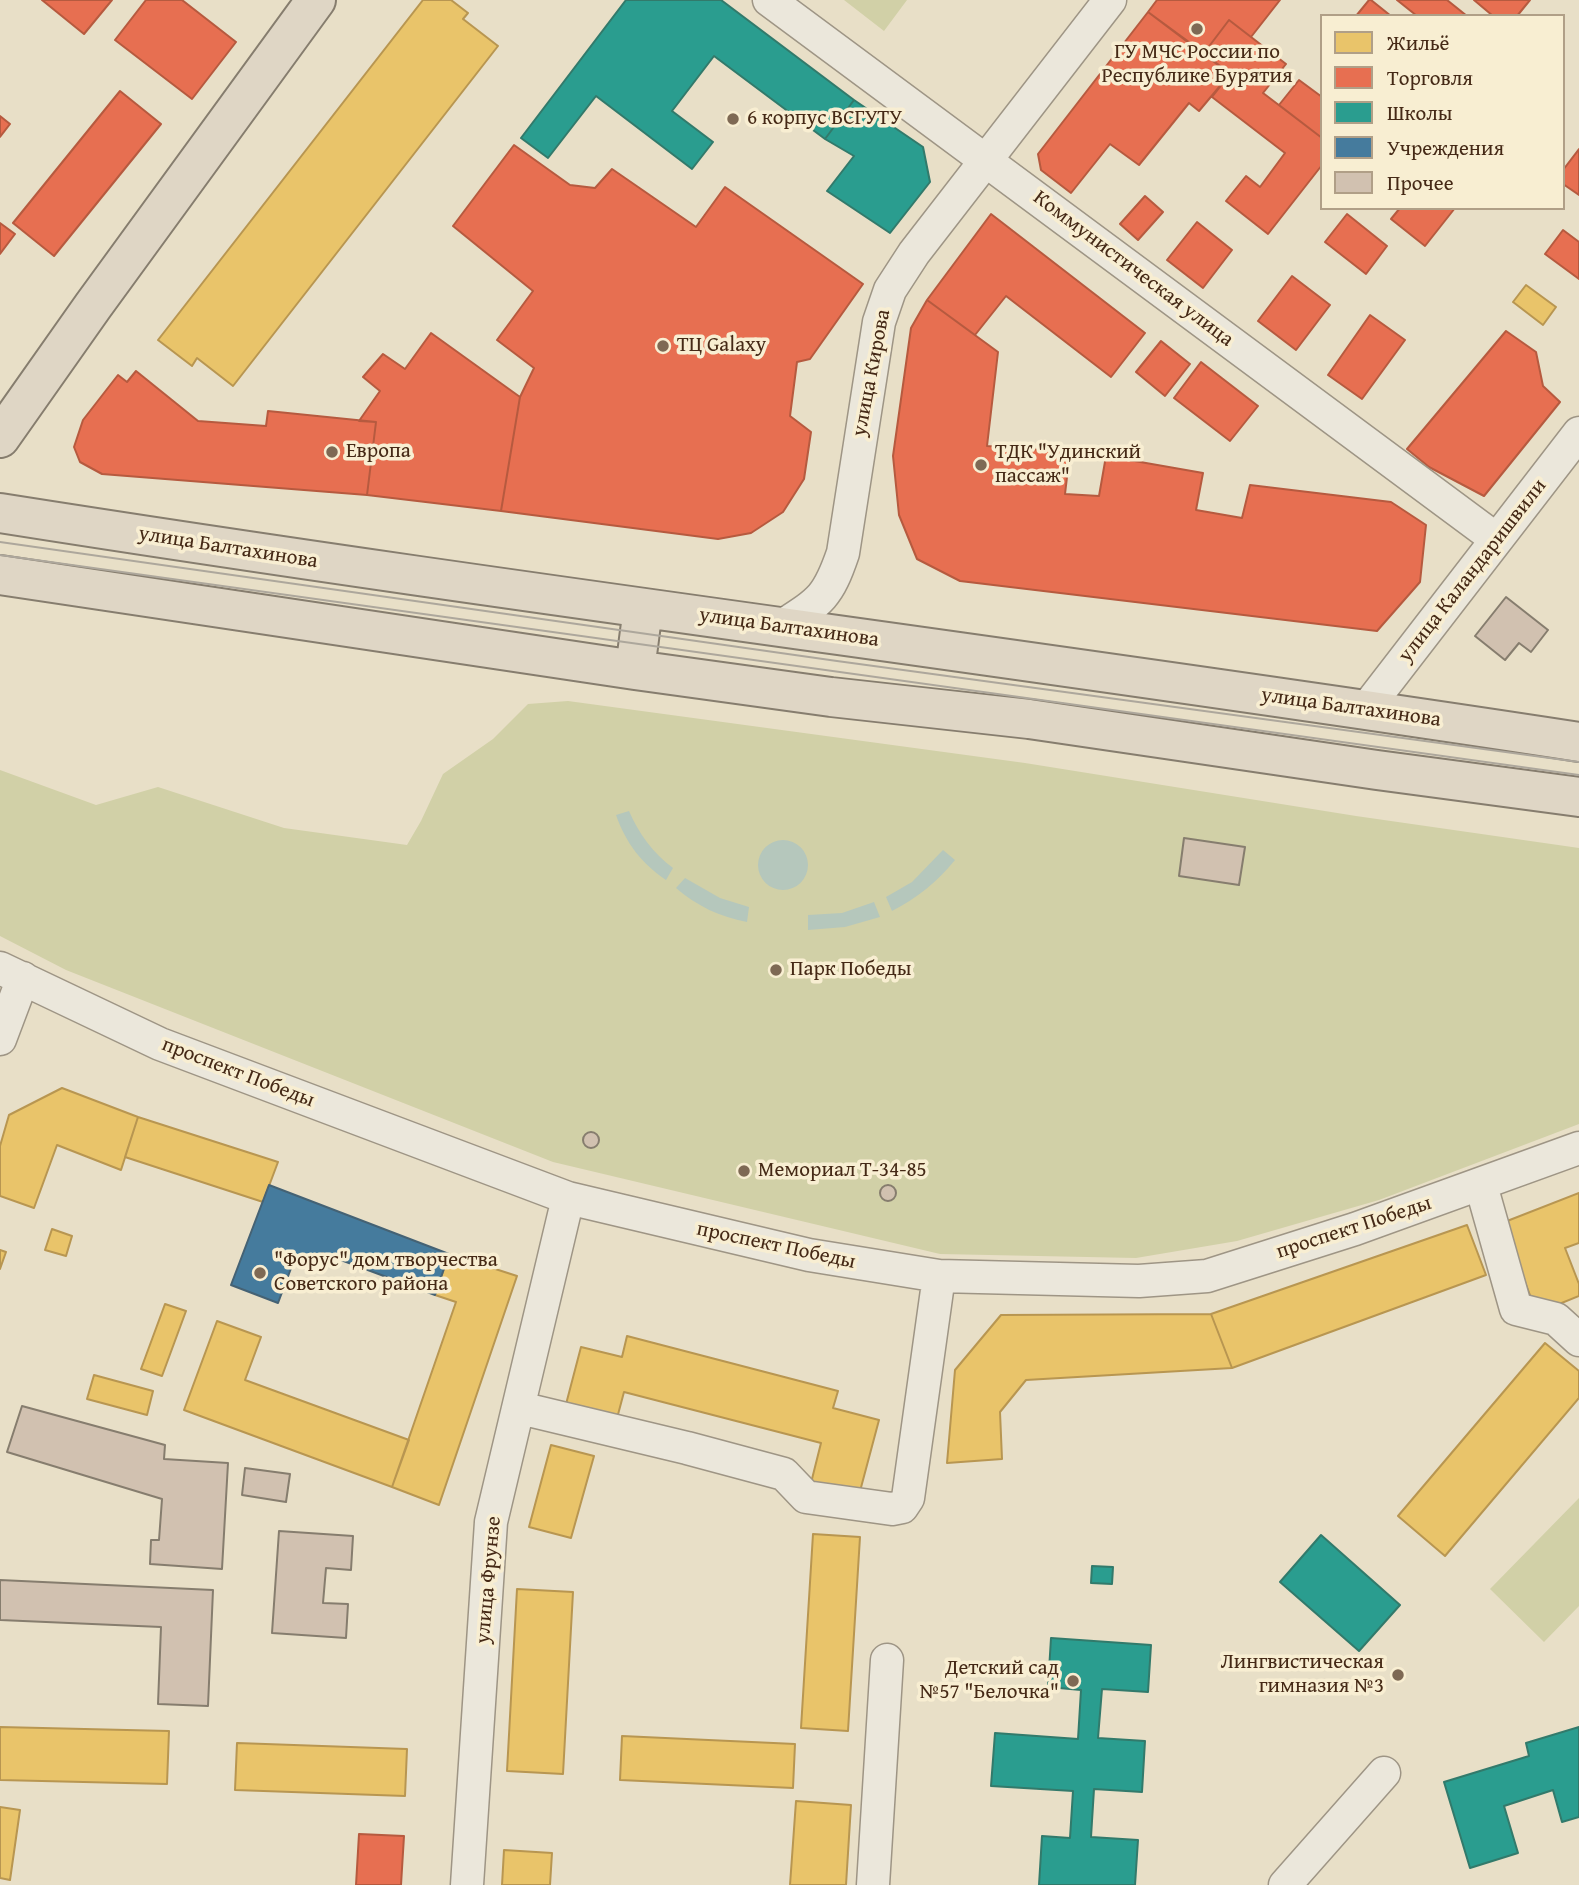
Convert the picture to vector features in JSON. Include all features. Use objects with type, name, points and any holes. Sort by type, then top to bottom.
[{"type":"main road","points":[[0,438],[316,0]]},
{"type":"main road","name":"улица Балтахинова","points":[[0,513],[486,587],[782,626],[1579,742]]},
{"type":"main road","points":[[0,575],[635,670],[831,697],[1029,719],[1377,771],[1579,797]]},
{"type":"main road","points":[[635,670],[643,608]]},
{"type":"street","name":"Коммунистическая улица","points":[[769,0],[1496,539]]},
{"type":"street","name":"улица Кирова","points":[[782,626],[818,603],[839,566],[879,322],[890,290],[914,253],[1110,0]]},
{"type":"street","name":"улица Каландаришвили","points":[[1366,709],[1579,433]]},
{"type":"street","points":[[0,1039],[12,973]]},
{"type":"street","name":"проспект Победы","points":[[12,973],[160,1044],[568,1198],[809,1255],[939,1276],[1139,1281],[1207,1276],[1355,1229],[1579,1148]]},
{"type":"street","points":[[1481,1185],[1516,1309],[1556,1319],[1579,1340]]},
{"type":"street","name":"улица Фрунзе","points":[[467,1885],[491,1522],[568,1198]]},
{"type":"street","points":[[520,1408],[784,1474],[806,1497],[892,1510],[902,1507],[908,1497],[939,1276]]},
{"type":"street","points":[[873,1885],[887,1660]]},
{"type":"street","points":[[1285,1885],[1384,1773]]},
{"type":"green space","points":[[844,0],[907,0],[884,31]]},
{"type":"green space","points":[[568,701],[1025,763],[1356,816],[1579,848],[1579,1124],[1379,1200],[1237,1241],[1136,1258],[940,1254],[553,1162],[66,970],[0,936],[0,770],[96,805],[158,787],[284,828],[407,845],[443,774],[493,739],[528,704]]},
{"type":"green space","points":[[1579,1498],[1579,1606],[1544,1642],[1490,1589]]},
{"type":"shaded area","points":[[629,811],[647,842],[673,868],[666,880],[635,852],[625,835],[616,815]]},
{"type":"shaded area","points":[[783,840],[801,847],[808,865],[801,883],[783,890],[765,883],[758,865],[765,847]]},
{"type":"shaded area","points":[[943,850],[955,860],[926,889],[892,911],[886,897],[912,882]]},
{"type":"shaded area","points":[[685,878],[720,898],[749,907],[747,922],[709,910],[684,894],[676,888]]},
{"type":"shaded area","points":[[874,902],[880,917],[845,927],[808,930],[808,915],[842,913]]},
{"type":"building: Жильё","points":[[423,0],[451,0],[468,13],[463,19],[498,46],[233,386],[197,358],[192,366],[158,340]]},
{"type":"building: Жильё","points":[[1526,285],[1556,307],[1543,325],[1513,302]]},
{"type":"building: Жильё","points":[[62,1088],[138,1117],[121,1170],[57,1145],[34,1208],[0,1196],[0,1146],[9,1115]]},
{"type":"building: Жильё","points":[[138,1117],[278,1162],[263,1202],[125,1157]]},
{"type":"building: Жильё","points":[[1579,1193],[1579,1243],[1565,1248],[1579,1284],[1579,1296],[1537,1313],[1502,1223]]},
{"type":"building: Жильё","points":[[1467,1225],[1486,1275],[1232,1368],[1211,1314]]},
{"type":"building: Жильё","points":[[52,1229],[72,1236],[66,1256],[45,1250]]},
{"type":"building: Жильё","points":[[0,1250],[6,1252],[0,1269]]},
{"type":"building: Жильё","points":[[449,1254],[517,1276],[439,1505],[392,1487],[456,1302],[435,1295]]},
{"type":"building: Жильё","points":[[165,1304],[186,1311],[162,1376],[141,1369]]},
{"type":"building: Жильё","points":[[1211,1314],[1232,1368],[1026,1380],[1000,1412],[1002,1459],[947,1463],[955,1370],[1001,1315]]},
{"type":"building: Жильё","points":[[217,1321],[261,1337],[245,1380],[409,1440],[392,1487],[184,1410]]},
{"type":"building: Жильё","points":[[627,1336],[838,1391],[833,1408],[879,1420],[859,1495],[811,1483],[821,1443],[624,1392],[616,1422],[565,1408],[581,1347],[622,1357]]},
{"type":"building: Жильё","points":[[1545,1343],[1579,1371],[1579,1398],[1445,1556],[1398,1516]]},
{"type":"building: Жильё","points":[[94,1375],[153,1391],[147,1415],[87,1399]]},
{"type":"building: Жильё","points":[[551,1445],[594,1456],[571,1538],[529,1527]]},
{"type":"building: Жильё","points":[[813,1534],[860,1537],[848,1731],[801,1728]]},
{"type":"building: Жильё","points":[[517,1589],[573,1592],[563,1774],[507,1771]]},
{"type":"building: Жильё","points":[[0,1727],[169,1731],[167,1784],[0,1780]]},
{"type":"building: Жильё","points":[[622,1736],[795,1744],[793,1788],[620,1780]]},
{"type":"building: Жильё","points":[[237,1743],[407,1749],[405,1796],[235,1790]]},
{"type":"building: Жильё","points":[[796,1801],[851,1805],[846,1885],[790,1885]]},
{"type":"building: Жильё","points":[[0,1807],[20,1810],[10,1880],[0,1878]]},
{"type":"building: Жильё","points":[[504,1850],[552,1853],[550,1885],[502,1885]]},
{"type":"building: Торговля","points":[[42,0],[112,0],[84,34]]},
{"type":"building: Торговля","points":[[146,0],[182,0],[236,42],[192,99],[115,40]]},
{"type":"building: Торговля","name":"ГУ МЧС России по Республике Бурятия","points":[[1157,0],[1280,0],[1251,37],[1229,20],[1204,53],[1148,12]]},
{"type":"building: Торговля","points":[[1371,0],[1388,14],[1358,14]]},
{"type":"building: Торговля","points":[[1397,0],[1447,0],[1464,14],[1414,14]]},
{"type":"building: Торговля","points":[[1474,0],[1530,0],[1519,14],[1491,14]]},
{"type":"building: Торговля","points":[[1148,12],[1230,74],[1199,111],[1189,103],[1139,165],[1110,144],[1071,193],[1041,170],[1038,154]]},
{"type":"building: Торговля","points":[[1229,20],[1286,64],[1263,93],[1320,136],[1320,168],[1268,234],[1226,201],[1246,176],[1260,187],[1285,153],[1212,97],[1230,74],[1204,53]]},
{"type":"building: Торговля","points":[[1299,80],[1320,96],[1320,136],[1279,105]]},
{"type":"building: Торговля","points":[[120,91],[161,124],[54,256],[13,223]]},
{"type":"building: Торговля","points":[[0,116],[10,124],[0,137]]},
{"type":"building: Торговля","name":"ТЦ Galaxy","points":[[514,145],[570,185],[595,188],[612,169],[696,227],[725,187],[863,284],[810,359],[797,362],[790,416],[811,432],[804,479],[783,512],[751,533],[718,539],[501,511],[520,397],[534,368],[497,340],[533,291],[453,226]]},
{"type":"building: Торговля","points":[[1579,149],[1579,195],[1565,185],[1565,167]]},
{"type":"building: Торговля","points":[[1145,196],[1163,212],[1138,240],[1120,224]]},
{"type":"building: Торговля","points":[[1398,210],[1453,210],[1425,246],[1391,219]]},
{"type":"building: Торговля","points":[[991,214],[1145,333],[1111,377],[1006,296],[975,335],[927,300]]},
{"type":"building: Торговля","points":[[1347,214],[1387,246],[1366,274],[1325,242]]},
{"type":"building: Торговля","points":[[1197,222],[1232,250],[1203,288],[1167,260]]},
{"type":"building: Торговля","points":[[0,223],[15,234],[0,254]]},
{"type":"building: Торговля","points":[[1563,230],[1579,242],[1579,279],[1545,254]]},
{"type":"building: Торговля","points":[[1292,276],[1330,305],[1296,350],[1258,321]]},
{"type":"building: Торговля","name":"ТДК \"Удинский пассаж\"","points":[[927,300],[998,352],[987,446],[1070,452],[1065,494],[1099,496],[1106,456],[1203,473],[1196,510],[1242,518],[1250,485],[1391,502],[1426,525],[1420,582],[1377,631],[960,581],[917,559],[899,515],[893,456],[911,328]]},
{"type":"building: Торговля","points":[[1370,315],[1405,340],[1362,399],[1328,375]]},
{"type":"building: Торговля","points":[[1506,331],[1536,352],[1543,386],[1560,402],[1484,496],[1429,467],[1407,449]]},
{"type":"building: Торговля","points":[[431,333],[520,397],[501,511],[367,495],[376,422],[359,421],[380,391],[363,377],[383,354],[405,369]]},
{"type":"building: Торговля","points":[[1161,341],[1190,364],[1165,396],[1136,372]]},
{"type":"building: Торговля","points":[[1201,362],[1258,406],[1230,441],[1174,398]]},
{"type":"building: Торговля","points":[[136,371],[198,421],[266,426],[268,411],[376,422],[367,495],[102,474],[80,462],[74,447],[83,420],[118,375],[127,382]]},
{"type":"building: Торговля","points":[[359,1834],[404,1836],[401,1885],[356,1885]]},
{"type":"building: Школы","name":"6 корпус ВСГУТУ","points":[[626,0],[721,0],[854,100],[825,139],[714,56],[672,111],[713,142],[692,169],[596,96],[548,158],[521,138]]},
{"type":"building: Школы","points":[[854,100],[923,147],[930,182],[890,233],[827,191],[854,156],[825,139]]},
{"type":"building: Школы","points":[[1321,1535],[1400,1605],[1359,1651],[1280,1582]]},
{"type":"building: Школы","points":[[1092,1566],[1113,1567],[1112,1584],[1091,1583]]},
{"type":"building: Школы","points":[[1051,1638],[1151,1645],[1148,1692],[1102,1689],[1098,1738],[1145,1741],[1142,1792],[1094,1789],[1091,1837],[1138,1840],[1135,1885],[1039,1885],[1042,1836],[1070,1838],[1073,1791],[991,1786],[995,1733],[1078,1739],[1081,1690],[1048,1687]]},
{"type":"building: Школы","points":[[1579,1727],[1579,1817],[1562,1822],[1553,1790],[1504,1806],[1518,1853],[1470,1868],[1444,1782],[1529,1756],[1526,1743]]},
{"type":"building: Учреждения","points":[[269,1185],[449,1254],[435,1295],[322,1253],[319,1264],[296,1255],[278,1303],[231,1285]]},
{"type":"building: Прочее","points":[[1506,597],[1548,630],[1531,652],[1519,643],[1505,660],[1475,636]]},
{"type":"building: Прочее","points":[[1184,838],[1245,847],[1239,885],[1179,876]]},
{"type":"building: Прочее","points":[[591,1132],[599,1140],[591,1148],[583,1140]]},
{"type":"building: Прочее","points":[[888,1185],[896,1193],[888,1201],[880,1193]]},
{"type":"building: Прочее","points":[[22,1406],[165,1445],[164,1459],[228,1463],[222,1569],[150,1564],[151,1540],[159,1540],[162,1499],[7,1452]]},
{"type":"building: Прочее","points":[[245,1468],[290,1474],[286,1502],[242,1495]]},
{"type":"building: Прочее","points":[[279,1531],[353,1536],[351,1570],[326,1568],[323,1603],[348,1604],[346,1638],[272,1633]]},
{"type":"building: Прочее","points":[[0,1580],[213,1590],[208,1706],[158,1704],[161,1627],[0,1620]]},
{"type":"tram line","points":[[0,542],[837,661],[1579,762]]},
{"type":"tram line","points":[[0,555],[1579,775]]},
{"type":"place","name":"ГУ МЧС России по Республике Бурятия","points":[[1197,29]]},
{"type":"place","name":"6 корпус ВСГУТУ","points":[[733,119]]},
{"type":"place","name":"ТЦ Galaxy","points":[[663,346]]},
{"type":"place","name":"Европа","points":[[332,452]]},
{"type":"place","name":"ТДК \"Удинский пассаж\"","points":[[981,465]]},
{"type":"place","name":"Парк Победы","points":[[776,970]]},
{"type":"place","name":"Мемориал Т-34-85","points":[[744,1171]]},
{"type":"place","name":"\"Форус\" дом творчества Советского района","points":[[260,1273]]},
{"type":"place","name":"Лингвистическая гимназия №3","points":[[1398,1675]]},
{"type":"place","name":"Детский сад №57 \"Белочка\"","points":[[1073,1681]]}]
